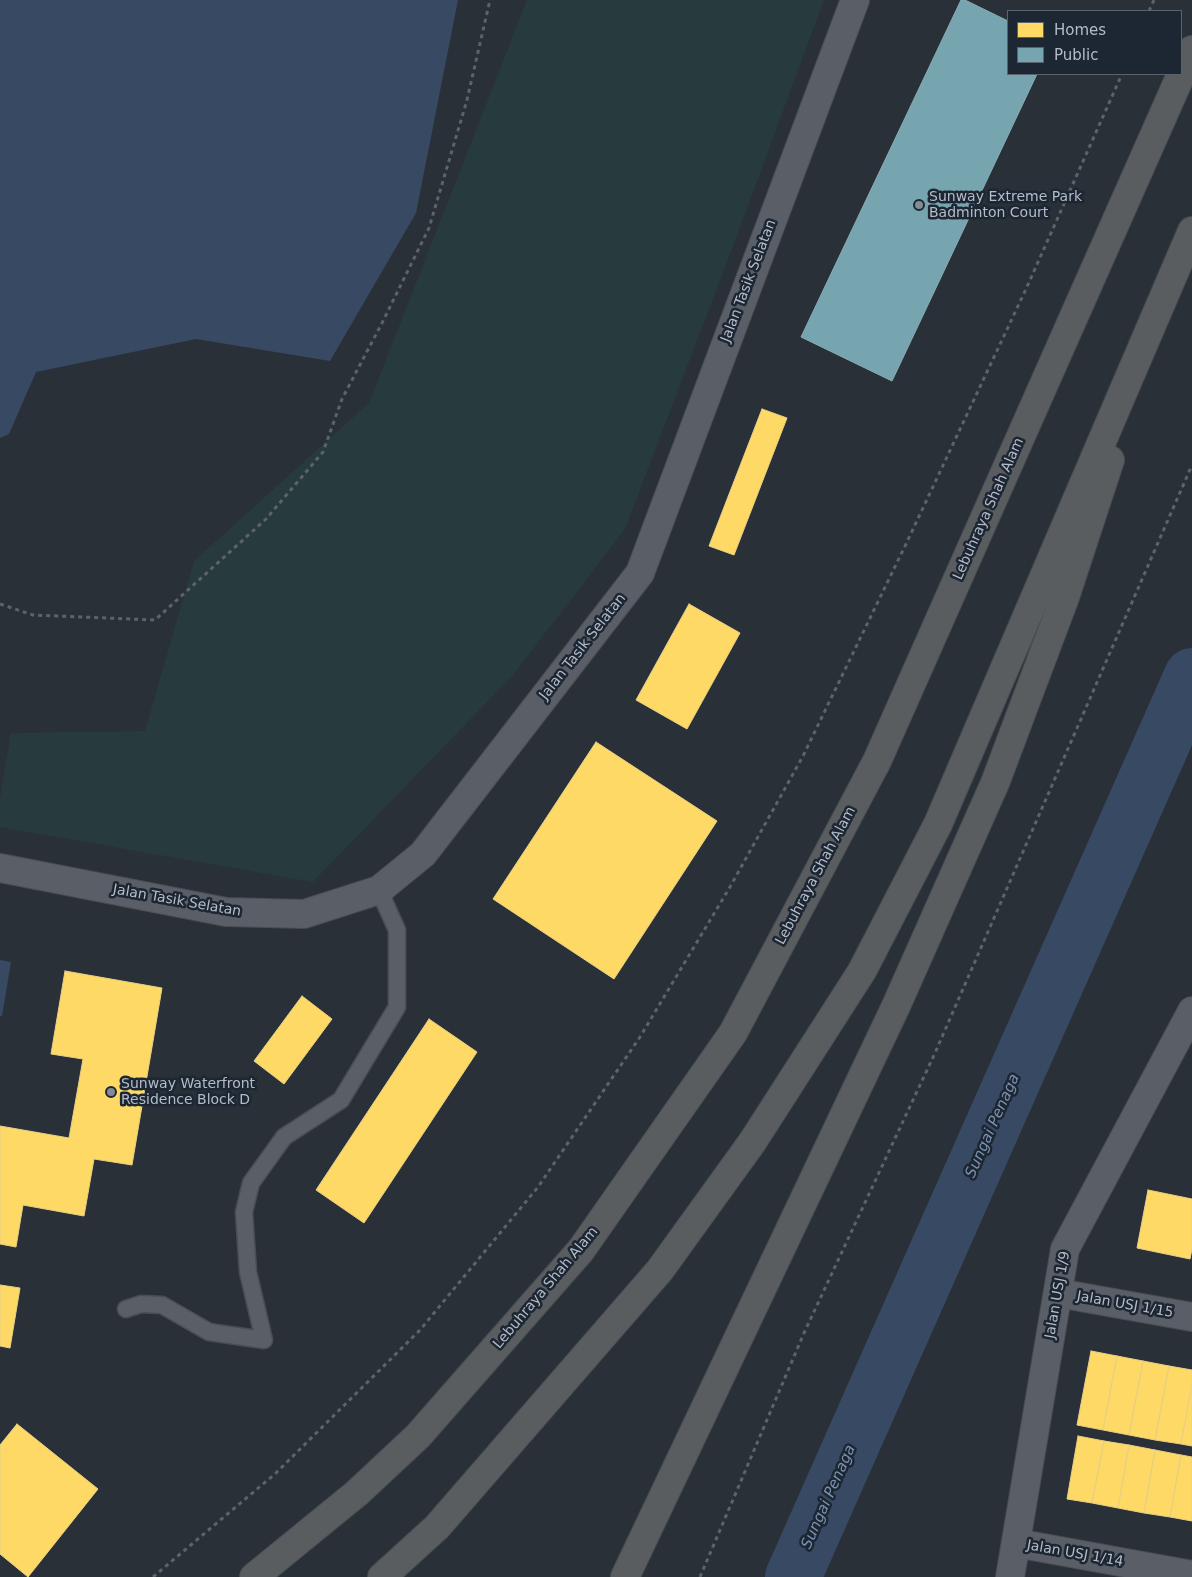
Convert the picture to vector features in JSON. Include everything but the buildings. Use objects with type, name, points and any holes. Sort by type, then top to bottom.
[{"type":"highway","name":"Lebuhraya Shah Alam","points":[[1182,73],[1192,50]]},
{"type":"highway","name":"Lebuhraya Shah Alam","points":[[254,1577],[357,1493],[425,1428],[581,1250],[733,1033],[877,761],[1181,75]]},
{"type":"highway","points":[[382,1577],[437,1527],[660,1270],[753,1141],[862,971],[938,824],[1192,231]]},
{"type":"highway","points":[[626,1577],[896,1006],[995,783],[1065,598],[1168,286]]},
{"type":"street","name":"Jalan Tasik Selatan","points":[[0,868],[226,912],[304,914],[379,890],[423,854],[640,573],[855,0]]},
{"type":"street","name":"Jalan USJ 1/9","points":[[1010,1577],[1065,1249],[1181,1053],[1192,1011]]},
{"type":"street","name":"Jalan USJ 1/15","points":[[1058,1293],[1192,1317]]},
{"type":"street","name":"Jalan USJ 1/14","points":[[1016,1544],[1192,1575]]},
{"type":"lane","points":[[126,1309],[141,1304],[162,1305],[209,1332],[264,1340],[248,1272],[244,1212],[251,1183],[284,1137],[341,1100],[397,1007],[397,930],[379,890]]},
{"type":"path","points":[[0,604],[33,616],[155,620],[266,519],[324,452],[342,399],[382,324],[429,228],[467,100],[490,0]]},
{"type":"path","points":[[153,1577],[276,1473],[420,1330],[538,1187],[640,1037],[730,887],[803,756],[1026,289],[1122,75]]},
{"type":"path","points":[[700,1577],[804,1332],[939,1044],[1192,465]]},
{"type":"green space","points":[[527,0],[824,0],[732,249],[625,529],[514,674],[313,882],[0,827],[0,798],[11,733],[145,731],[194,561],[369,403]]},
{"type":"water","points":[[0,0],[458,0],[416,213],[330,361],[196,339],[36,372],[9,434],[0,438]]},
{"type":"water","points":[[0,960],[11,962],[2,1016],[0,1016]]},
{"type":"waterway","name":"Sungai Penaga","points":[[793,1577],[1192,676]]},
{"type":"place","name":"Sunway Extreme Park Badminton Court","points":[[919,205]]},
{"type":"place","name":"Sunway Waterfront Residence Block D","points":[[111,1092]]}]
